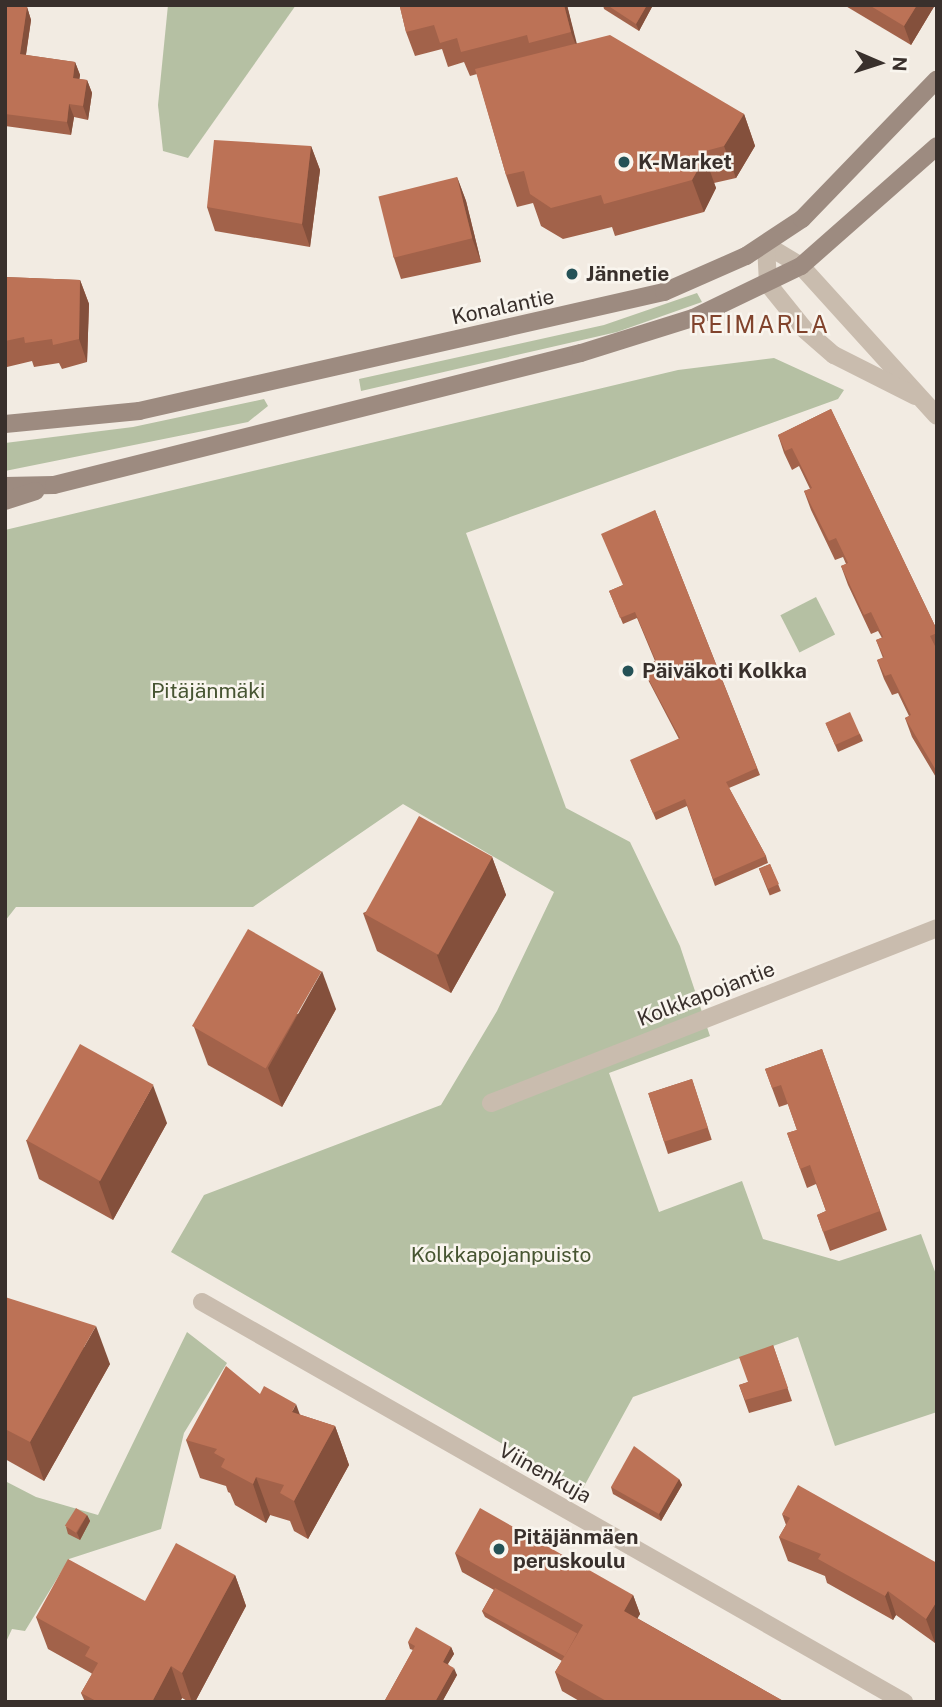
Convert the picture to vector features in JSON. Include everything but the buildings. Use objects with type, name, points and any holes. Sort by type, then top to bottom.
[{"type":"main road","name":"Konalantie","points":[[5,424],[120,415],[623,304],[706,275],[766,245],[831,195],[937,79]]},
{"type":"main road","points":[[5,501],[54,485],[582,353],[693,318],[802,266],[937,146]]},
{"type":"main road","points":[[5,486],[54,485]]},
{"type":"street","points":[[766,245],[802,266],[937,416]]},
{"type":"street","points":[[766,245],[768,284],[834,355],[918,398]]},
{"type":"street","name":"Kolkkapojantie","points":[[491,1103],[937,928]]},
{"type":"street","name":"Viinenkuja","points":[[202,1302],[904,1702]]},
{"type":"green space","points":[[168,5],[296,5],[188,158],[163,151],[158,105]]},
{"type":"green space","points":[[697,293],[702,302],[617,332],[361,391],[359,379],[604,325]]},
{"type":"green space","points":[[774,358],[844,390],[838,399],[466,533],[566,808],[630,842],[680,946],[710,1036],[609,1073],[659,1212],[742,1181],[763,1239],[839,1261],[921,1234],[937,1277],[937,1412],[835,1446],[798,1337],[633,1397],[582,1490],[171,1252],[204,1195],[441,1105],[497,1011],[554,892],[403,804],[253,907],[16,907],[5,921],[5,530],[678,370]]},
{"type":"green space","points":[[264,399],[268,406],[248,422],[5,471],[5,443],[133,427]]},
{"type":"green space","points":[[816,597],[835,634],[799,653],[780,615]]},
{"type":"green space","points":[[187,1332],[227,1363],[184,1433],[161,1529],[69,1559],[25,1631],[12,1629],[5,1644],[5,1481],[36,1497],[98,1515]]},
{"type":"place","name":"K-Market","points":[[624,162]]},
{"type":"place","name":"Jännetie","points":[[572,274]]},
{"type":"place","name":"Päiväkoti Kolkka","points":[[628,671]]},
{"type":"place","name":"Pitäjänmäen peruskoulu","points":[[499,1549]]},
{"type":"district","name":"REIMARLA","points":[[760,325]]},
{"type":"park label","name":"Pitäjänmäki","points":[[208,691]]},
{"type":"park label","name":"Kolkkapojanpuisto","points":[[501,1255]]}]
